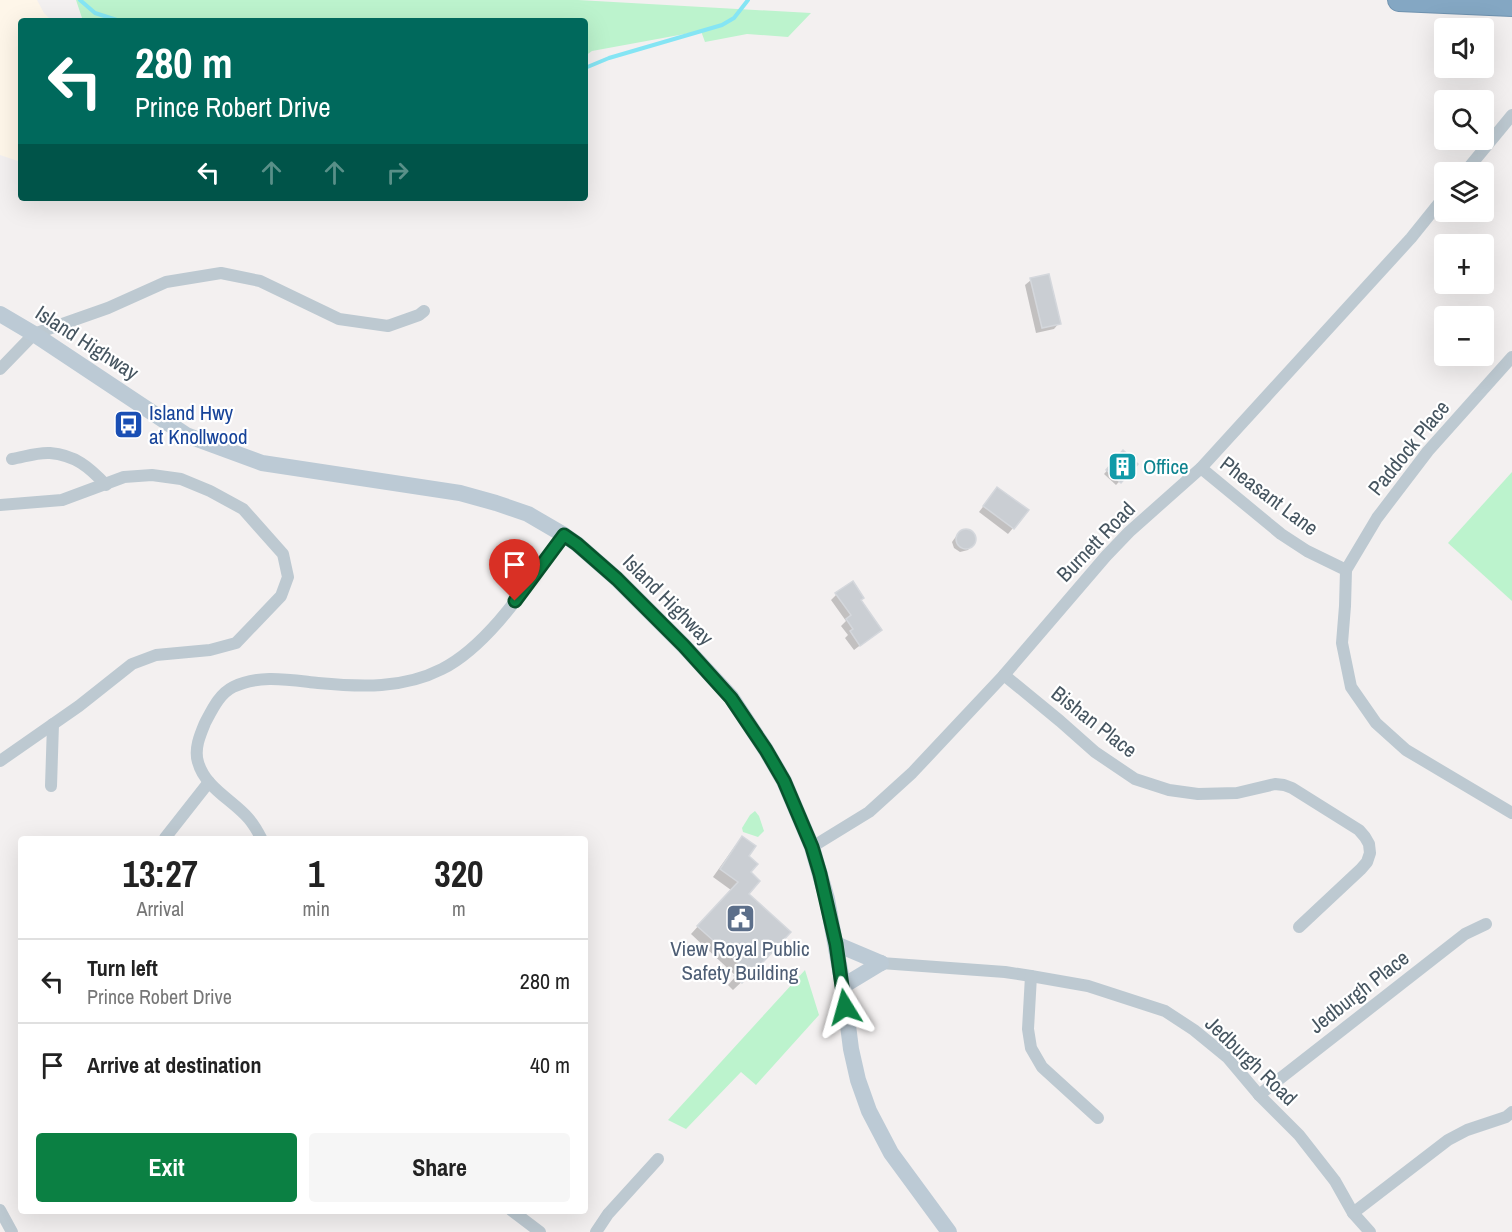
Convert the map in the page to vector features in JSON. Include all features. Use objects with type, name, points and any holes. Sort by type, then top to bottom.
[{"type":"highway","points":[[1399,0],[1512,4]]},
{"type":"main road","name":"Island Highway","points":[[0,314],[186,435],[262,463],[460,493],[528,514],[577,544],[617,579],[684,646],[731,698],[784,781],[812,847],[827,899],[843,986],[850,1049],[869,1111],[891,1153],[950,1232]]},
{"type":"main road","points":[[836,944],[882,963]]},
{"type":"main road","points":[[843,986],[882,963]]},
{"type":"street","points":[[1473,162],[1512,115]]},
{"type":"street","name":"Burnett Road","points":[[812,847],[869,812],[912,773],[1004,675],[1106,556],[1129,532],[1201,468],[1411,238],[1434,209]]},
{"type":"street","points":[[0,369],[34,334],[108,308],[166,282],[220,273],[260,281],[339,319],[388,326],[424,311]]},
{"type":"street","name":"Paddock Place","points":[[1346,570],[1377,518],[1428,451],[1512,357]]},
{"type":"street","points":[[12,459],[48,452],[71,457],[91,468],[106,485]]},
{"type":"street","name":"Pheasant Lane","points":[[1201,468],[1281,534],[1346,570]]},
{"type":"street","points":[[0,505],[62,500],[124,477],[152,475],[181,479],[210,491],[243,509],[283,554],[288,577],[281,596],[236,643],[210,650],[156,655],[132,664],[79,706],[0,761]]},
{"type":"street","points":[[260,836],[249,819],[209,782],[197,760],[198,741],[222,695],[231,688],[268,678],[339,685],[387,686],[418,679],[443,669],[461,658],[484,637],[515,601],[564,535]]},
{"type":"street","points":[[1346,570],[1346,606],[1342,643],[1351,687],[1376,723],[1406,750],[1512,813]]},
{"type":"street","name":"Bishan Place","points":[[1004,675],[1095,752],[1135,778],[1169,790],[1198,794],[1237,793],[1275,784],[1284,785],[1359,830],[1369,844],[1370,853],[1367,862],[1299,927]]},
{"type":"street","points":[[51,786],[53,724]]},
{"type":"street","points":[[167,836],[209,782]]},
{"type":"street","name":"Jedburgh Place","points":[[1259,1095],[1465,934],[1486,924]]},
{"type":"street","name":"Jedburgh Road","points":[[882,963],[1031,976],[1088,986],[1165,1011],[1194,1030],[1227,1057],[1259,1095],[1299,1135],[1335,1181],[1353,1213],[1370,1232]]},
{"type":"street","points":[[1031,976],[1028,1029],[1031,1048],[1042,1067],[1098,1118]]},
{"type":"street","points":[[1353,1213],[1448,1140],[1467,1130],[1506,1117],[1512,1112]]},
{"type":"street","points":[[596,1232],[608,1214],[658,1159]]},
{"type":"street","points":[[0,1210],[12,1232]]},
{"type":"street","points":[[516,1214],[540,1232]]},
{"type":"shaded area","points":[[0,0],[37,0],[49,18],[18,18],[18,161],[0,155]]},
{"type":"green space","points":[[76,0],[578,0],[811,13],[788,37],[747,34],[705,42],[701,31],[592,51],[588,54],[588,18],[82,18]]},
{"type":"green space","points":[[1512,472],[1512,601],[1448,543]]},
{"type":"green space","points":[[755,811],[764,831],[758,837],[743,832],[742,828]]},
{"type":"green space","points":[[805,970],[819,1015],[756,1085],[741,1072],[686,1129],[668,1120]]},
{"type":"building","points":[[1049,274],[1061,324],[1042,328],[1030,278]]},
{"type":"building","name":"Office","points":[[1123,450],[1138,464],[1121,483],[1106,470]]},
{"type":"building","points":[[997,487],[1029,510],[1014,529],[983,506]]},
{"type":"building","points":[[962,529],[970,529],[976,535],[976,543],[970,549],[962,549],[956,543],[956,535]]},
{"type":"building","points":[[853,581],[864,598],[861,600],[882,630],[860,646],[850,631],[853,629],[846,619],[851,615],[835,593]]},
{"type":"building","name":"View Royal Public Safety Building","points":[[742,836],[756,846],[749,856],[758,864],[751,872],[760,881],[749,894],[791,932],[742,983],[734,976],[743,967],[697,926],[738,882],[720,869]]},
{"type":"waterway","points":[[80,0],[95,13],[111,18]]},
{"type":"waterway","points":[[588,67],[609,58],[722,25],[734,18],[748,0]]},
{"type":"place","name":"Island Hwy at Knollwood","points":[[128,425]]},
{"type":"place","name":"Office","points":[[1122,467]]},
{"type":"place","name":"View Royal Public Safety Building","points":[[740,918]]},
{"type":"route","points":[[515,601],[564,535],[617,579],[684,646],[731,698],[784,781],[812,847],[827,899],[845,1007]]}]
